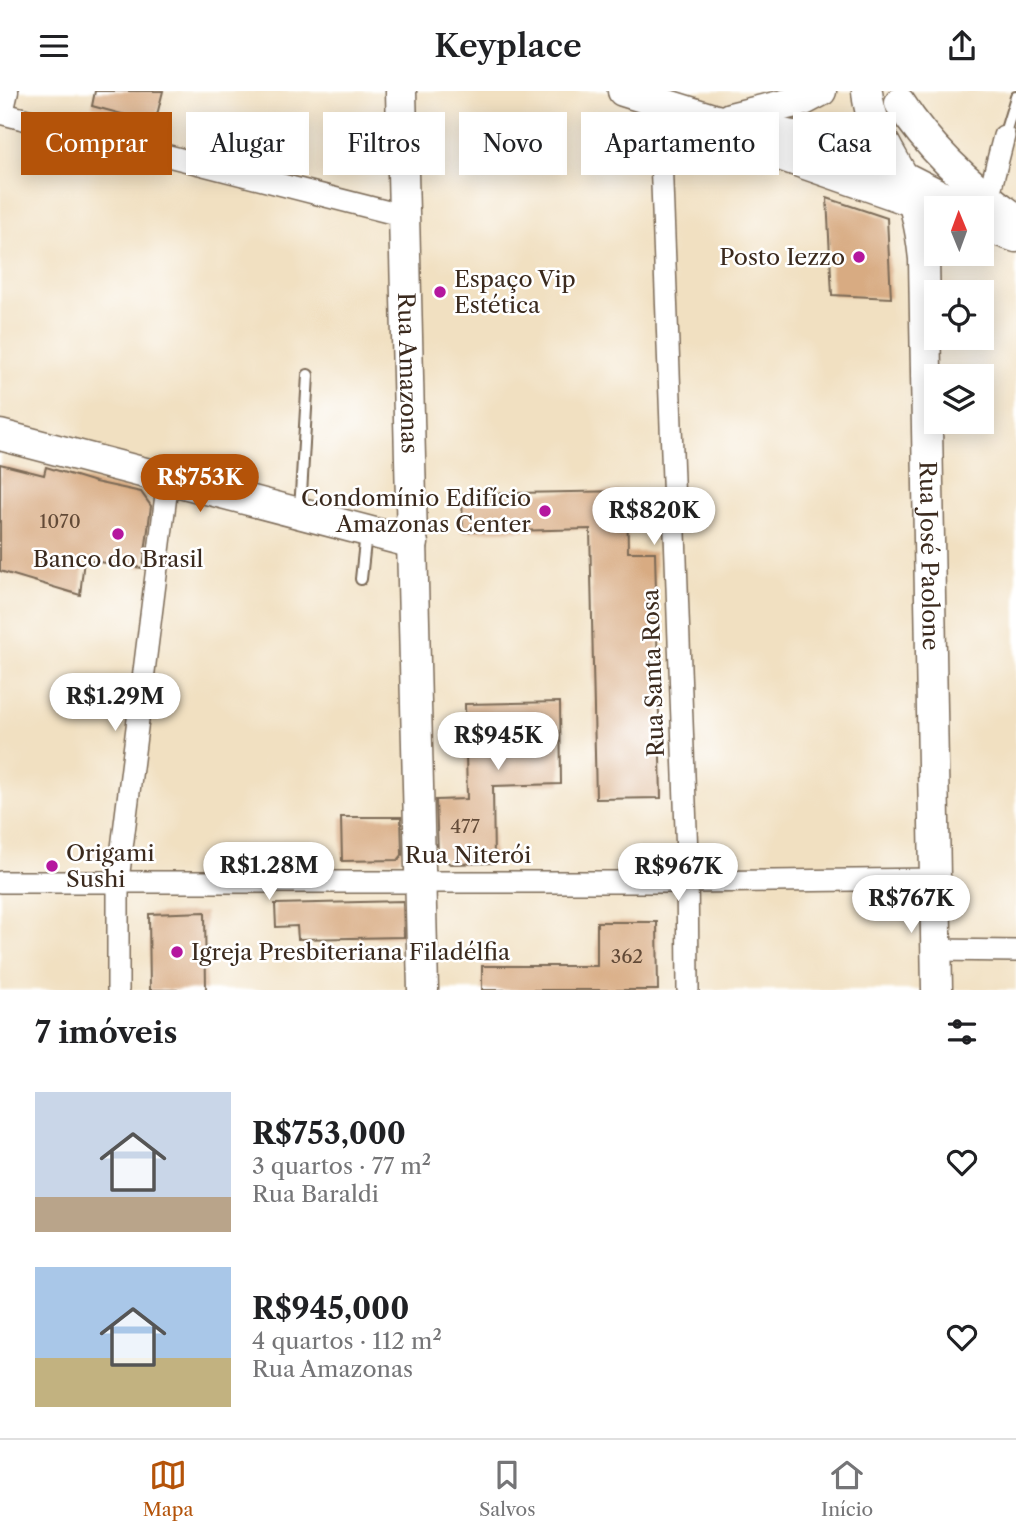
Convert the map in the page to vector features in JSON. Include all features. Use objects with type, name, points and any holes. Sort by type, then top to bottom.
[{"type":"street","points":[[0,104],[4,91]]},
{"type":"street","name":"Rua Amazonas","points":[[401,91],[423,990]]},
{"type":"street","points":[[623,91],[689,112]]},
{"type":"street","points":[[757,112],[804,100],[821,91]]},
{"type":"street","name":"Rua José Paolone","points":[[867,91],[880,135],[918,193]]},
{"type":"street","points":[[899,97],[914,124],[968,196]]},
{"type":"street","name":"Rua José Paolone","points":[[899,97],[918,193],[924,259],[937,990]]},
{"type":"street","name":"Rua Santa Rosa","points":[[659,103],[688,990]]},
{"type":"street","points":[[0,113],[404,216]]},
{"type":"street","points":[[779,132],[792,135],[918,193]]},
{"type":"street","points":[[984,196],[1004,136]]},
{"type":"street","points":[[779,148],[802,150],[866,167],[918,193]]},
{"type":"street","points":[[779,154],[918,193]]},
{"type":"street","points":[[994,215],[1016,219]]},
{"type":"street","points":[[994,221],[1016,235]]},
{"type":"street","points":[[0,435],[413,543]]},
{"type":"street","points":[[118,990],[118,880],[168,479]]},
{"type":"street","name":"Rua Niterói","points":[[0,882],[686,882],[935,879]]},
{"type":"street","points":[[936,950],[1016,951]]},
{"type":"lane","points":[[1004,136],[1016,95],[1011,91]]},
{"type":"lane","points":[[299,514],[308,375]]},
{"type":"lane","points":[[362,579],[366,531]]},
{"type":"building","points":[[95,91],[163,91],[158,112],[114,112],[92,106]]},
{"type":"building","name":"Posto Iezzo","points":[[827,198],[887,218],[891,298],[832,295]]},
{"type":"building","points":[[0,464],[44,475],[46,467],[141,492],[151,506],[143,568],[84,560],[80,595],[0,571]]},
{"type":"building","points":[[627,491],[628,552],[655,552],[661,798],[596,799],[590,529],[463,532],[462,494]]},
{"type":"building","points":[[560,702],[561,784],[493,786],[494,863],[450,864],[438,853],[436,800],[467,799],[465,704]]},
{"type":"building","points":[[341,817],[401,817],[402,855],[398,860],[342,861]]},
{"type":"building","points":[[403,901],[404,937],[298,939],[297,926],[276,927],[275,904]]},
{"type":"building","name":"Igreja Presbiteriana Filadélfia","points":[[205,912],[206,990],[150,990],[149,914]]},
{"type":"building","points":[[597,922],[657,922],[658,990],[482,990],[482,966],[597,966]]},
{"type":"place","name":"Posto Iezzo","points":[[859,257]]},
{"type":"place","name":"Espaço Vip Estética","points":[[440,292]]},
{"type":"place","name":"Condomínio Edifício Amazonas Center","points":[[545,511]]},
{"type":"place","name":"Banco do Brasil","points":[[118,534]]},
{"type":"place","name":"Origami Sushi","points":[[52,866]]},
{"type":"place","name":"Igreja Presbiteriana Filadélfia","points":[[177,952]]}]
